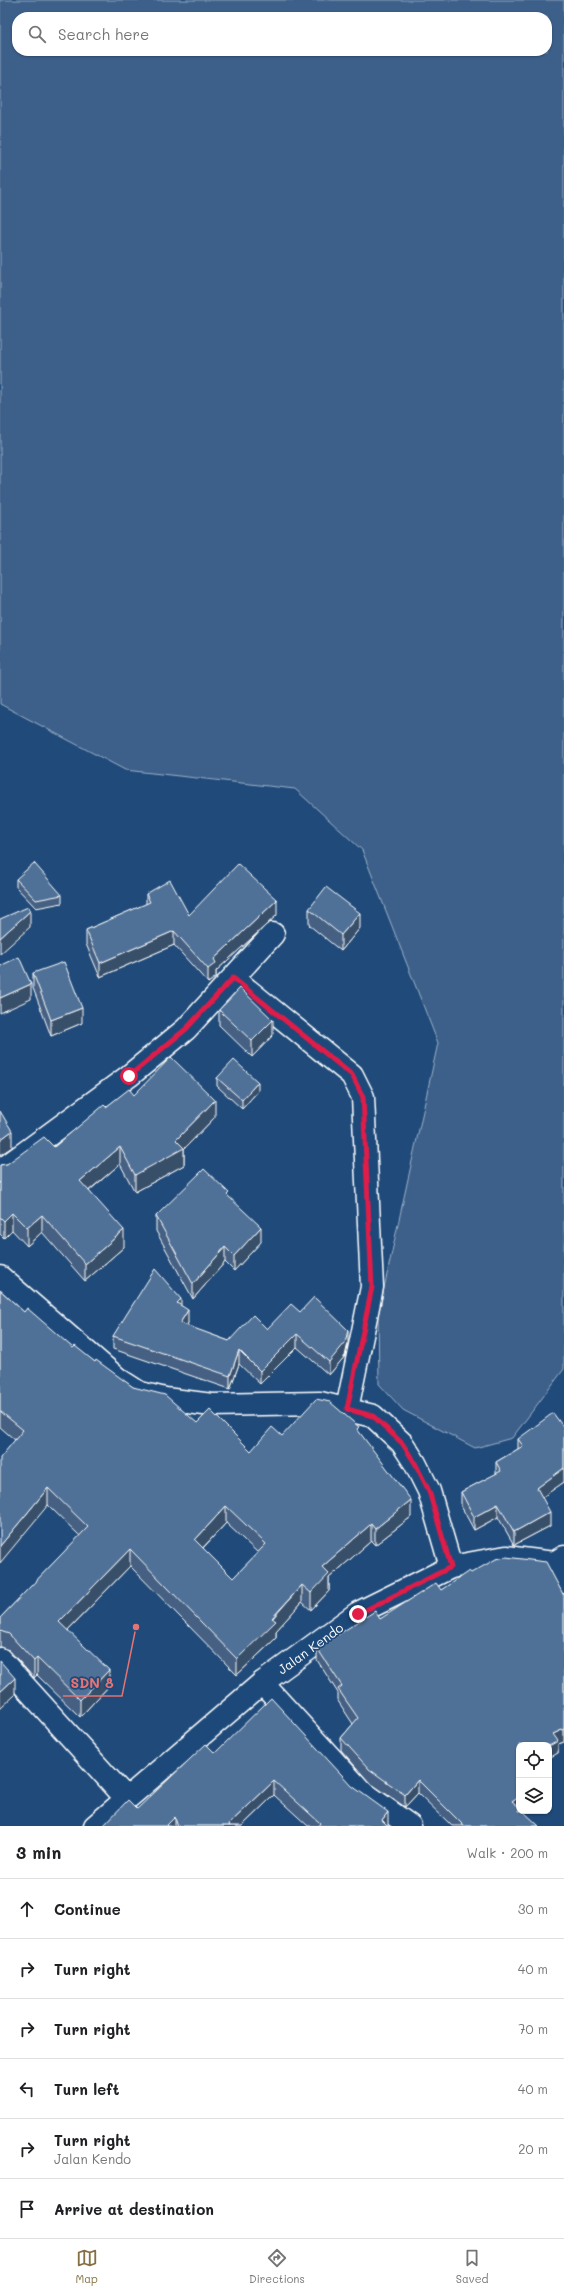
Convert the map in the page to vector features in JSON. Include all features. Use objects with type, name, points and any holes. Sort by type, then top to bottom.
[{"type":"street","points":[[0,1171],[129,1076],[186,1029],[273,934]]},
{"type":"street","points":[[233,978],[352,1075],[363,1097],[372,1287],[347,1409]]},
{"type":"street","points":[[0,1277],[118,1379],[140,1393],[165,1399],[212,1404],[320,1403],[373,1416],[402,1443],[415,1463],[429,1491],[451,1567]]},
{"type":"street","name":"Jalan Kendo","points":[[95,1826],[262,1683],[358,1614],[451,1567],[506,1557],[559,1560]]},
{"type":"street","points":[[559,1560],[564,1582]]},
{"type":"street","points":[[0,1659],[126,1798]]},
{"type":"street","points":[[262,1683],[362,1791],[410,1826]]},
{"type":"shaded area","points":[[0,0],[564,0],[564,1369],[512,1438],[475,1448],[403,1410],[379,1384],[378,1315],[438,1043],[362,850],[295,789],[125,770],[0,704]]},
{"type":"building","points":[[34,863],[62,895],[36,900],[16,879]]},
{"type":"building","points":[[238,864],[277,900],[214,959],[216,963],[208,969],[174,931],[100,963],[86,930],[150,902],[146,894],[170,880],[189,915]]},
{"type":"building","points":[[326,887],[360,913],[341,935],[309,909]]},
{"type":"building","points":[[28,907],[30,911],[0,938],[0,919]]},
{"type":"building","points":[[19,957],[31,984],[0,998],[0,966]]},
{"type":"building","points":[[64,962],[82,1008],[51,1020],[33,973]]},
{"type":"building","points":[[240,988],[273,1020],[252,1041],[219,1010]]},
{"type":"building","points":[[171,1057],[215,1100],[176,1140],[184,1148],[135,1175],[120,1147],[80,1181],[124,1230],[85,1264],[42,1215],[27,1228],[12,1213],[4,1221],[0,1217],[0,1165],[7,1164],[44,1137],[54,1147],[104,1105],[106,1107],[129,1089],[134,1095]]},
{"type":"building","points":[[234,1060],[258,1082],[242,1100],[217,1078]]},
{"type":"building","points":[[0,1111],[12,1131],[0,1140]]},
{"type":"building","points":[[204,1169],[229,1193],[227,1195],[261,1227],[234,1256],[225,1247],[193,1284],[156,1216]]},
{"type":"building","points":[[155,1269],[181,1299],[177,1303],[188,1310],[180,1323],[229,1341],[253,1315],[267,1329],[291,1304],[300,1312],[314,1297],[348,1330],[345,1343],[329,1362],[297,1334],[260,1371],[239,1350],[230,1376],[113,1336]]},
{"type":"building","points":[[0,1290],[24,1312],[27,1308],[73,1348],[75,1346],[95,1362],[96,1360],[133,1387],[165,1395],[197,1423],[210,1410],[251,1451],[272,1427],[282,1436],[316,1399],[330,1402],[359,1427],[357,1429],[411,1500],[375,1529],[371,1524],[322,1567],[329,1574],[311,1593],[302,1585],[272,1618],[276,1621],[237,1659],[130,1549],[59,1622],[109,1670],[80,1700],[37,1658],[34,1661],[9,1634],[0,1631],[0,1618],[88,1527],[48,1488],[0,1546],[0,1458],[23,1430],[0,1411]],"holes":[[[226,1506],[266,1544],[233,1578],[195,1540]]]},
{"type":"building","points":[[553,1413],[564,1428],[564,1468],[537,1488],[550,1512],[514,1532],[498,1504],[474,1517],[461,1492],[501,1471],[496,1462],[523,1446],[518,1439]]},
{"type":"building","points":[[506,1557],[546,1562],[564,1596],[564,1729],[553,1734],[558,1741],[552,1744],[552,1742],[516,1742],[516,1798],[512,1801],[516,1804],[516,1814],[526,1814],[539,1826],[464,1826],[418,1780],[405,1795],[369,1769],[341,1738],[358,1718],[338,1689],[342,1686],[317,1648],[375,1611],[380,1619],[436,1583],[441,1590],[469,1571],[471,1573],[496,1559]]},
{"type":"building","points":[[0,1661],[15,1678],[0,1692]]},
{"type":"building","points":[[271,1698],[352,1786],[388,1812],[382,1820],[388,1826],[318,1826],[320,1823],[274,1781],[229,1824],[230,1826],[178,1826],[175,1817],[166,1826],[103,1826],[128,1800],[137,1809],[206,1744],[215,1753]]},
{"type":"place","name":"SDN 8","points":[[136,1627]]},
{"type":"route","points":[[129,1076],[186,1029],[233,978],[304,1038],[352,1075],[358,1085],[363,1097],[366,1191],[372,1287],[356,1355],[347,1409],[373,1416],[402,1443],[415,1463],[429,1491],[451,1567],[358,1614]]}]
